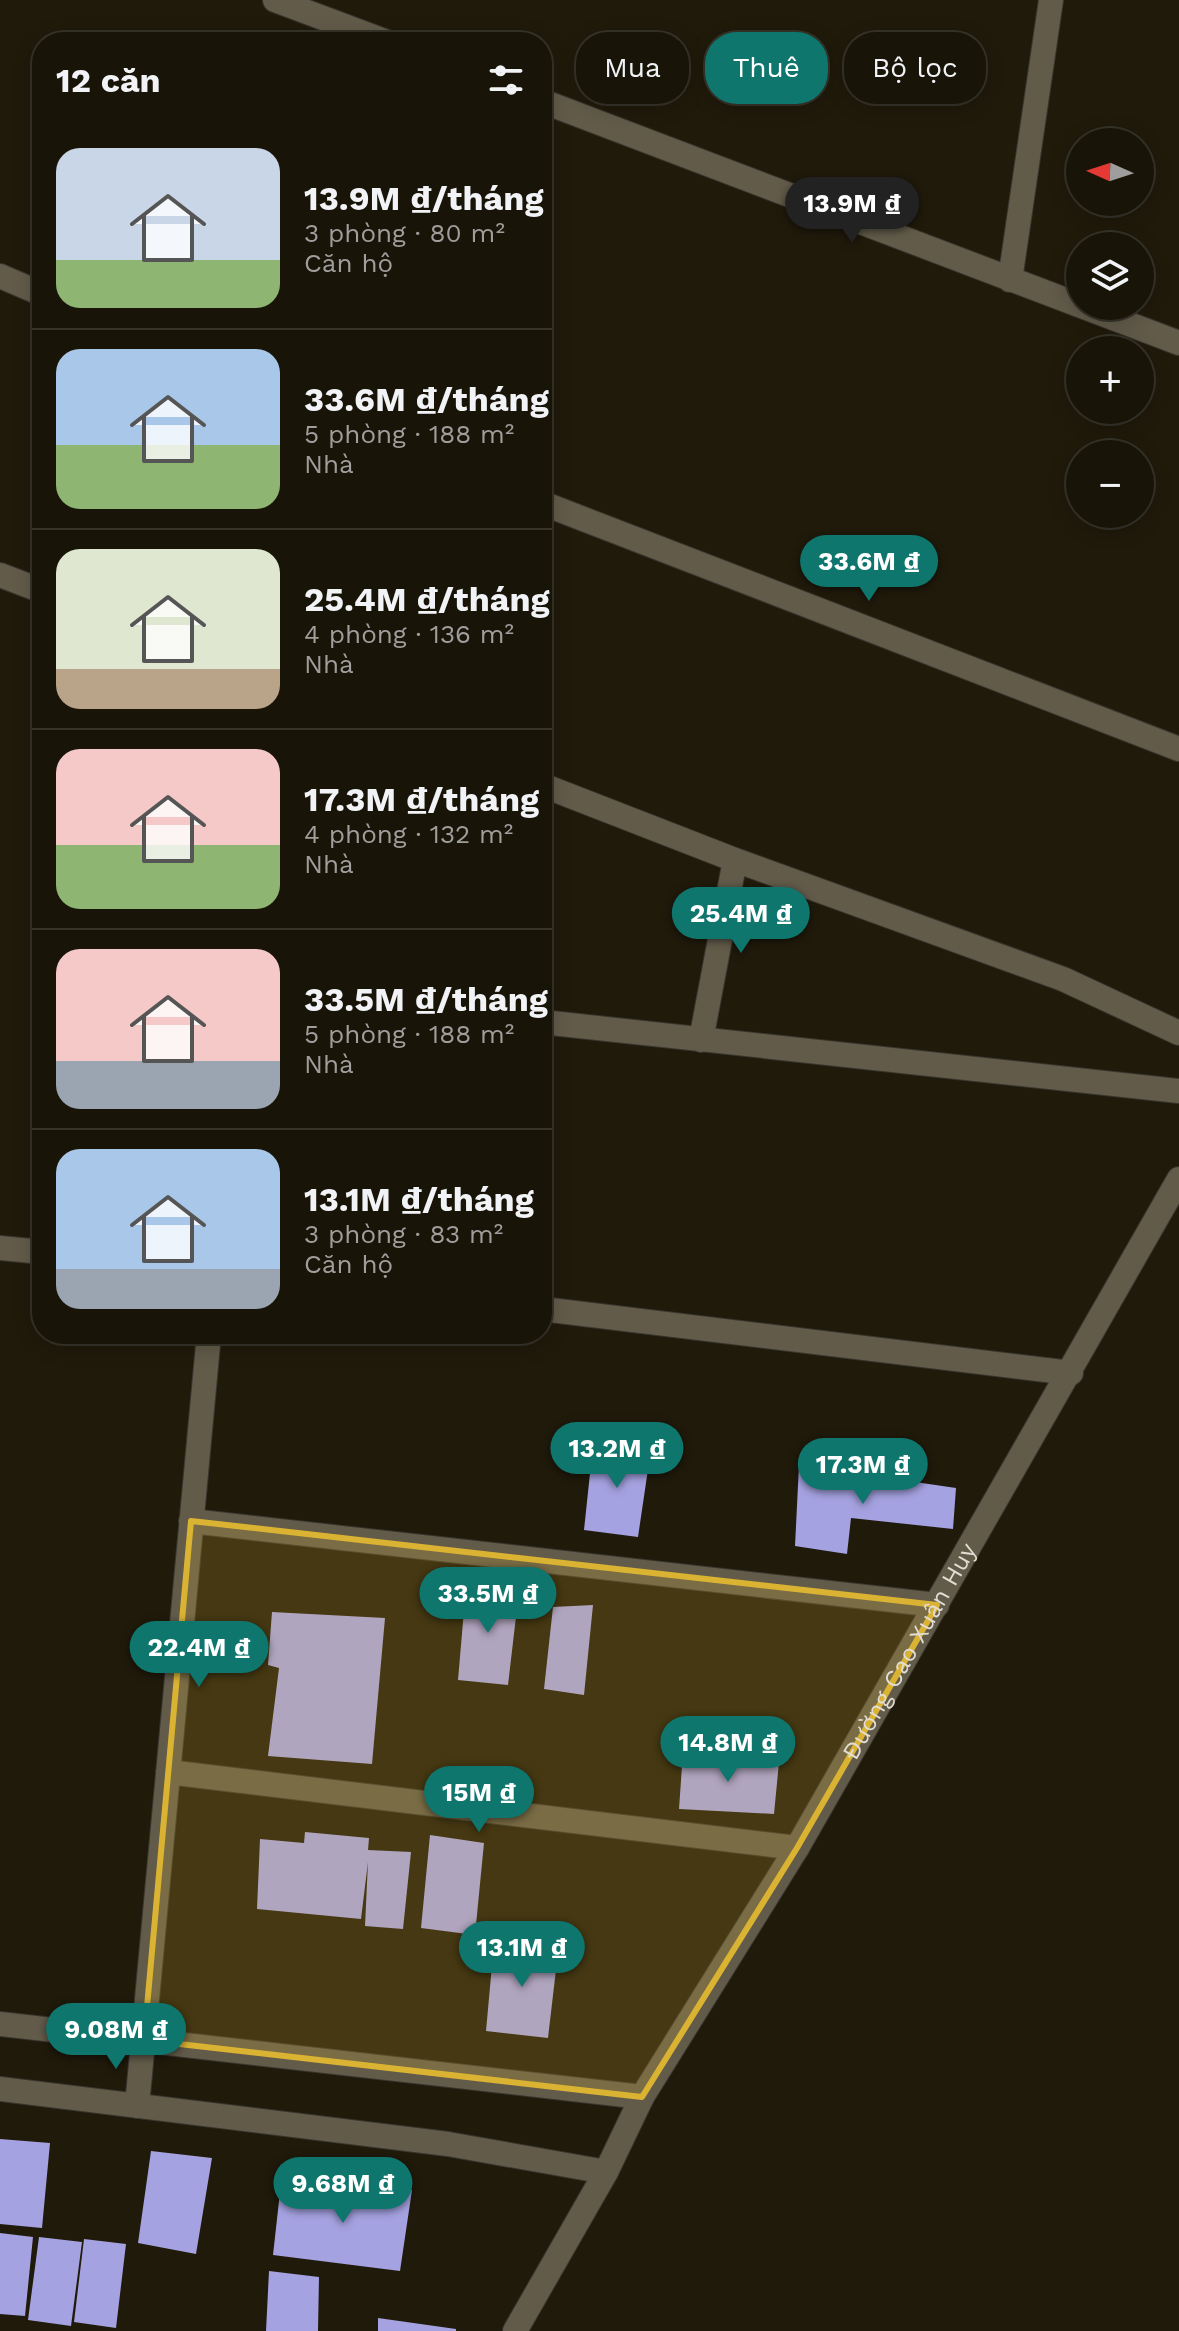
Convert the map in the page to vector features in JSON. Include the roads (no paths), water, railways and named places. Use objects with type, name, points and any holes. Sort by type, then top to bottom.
[{"type":"street","points":[[275,0],[360,32]]},
{"type":"street","points":[[1010,280],[1051,0]]},
{"type":"street","points":[[552,105],[1179,343]]},
{"type":"street","points":[[0,276],[32,290]]},
{"type":"street","points":[[552,507],[1179,749]]},
{"type":"street","points":[[0,575],[32,587]]},
{"type":"street","points":[[552,789],[735,860],[1063,979],[1179,1033]]},
{"type":"street","points":[[701,1040],[735,860]]},
{"type":"street","points":[[552,1023],[1179,1091]]},
{"type":"street","name":"Đường Cao Xuân Huy","points":[[515,2331],[606,2172],[642,2097],[797,1848],[1071,1373],[1179,1179]]},
{"type":"street","points":[[0,1248],[32,1251]]},
{"type":"street","points":[[552,1310],[1071,1373]]},
{"type":"street","points":[[137,2106],[208,1344]]},
{"type":"street","points":[[191,1521],[937,1605]]},
{"type":"street","points":[[168,1772],[797,1848]]},
{"type":"street","points":[[0,2024],[642,2097]]},
{"type":"street","points":[[0,2089],[448,2144],[606,2172]]}]
